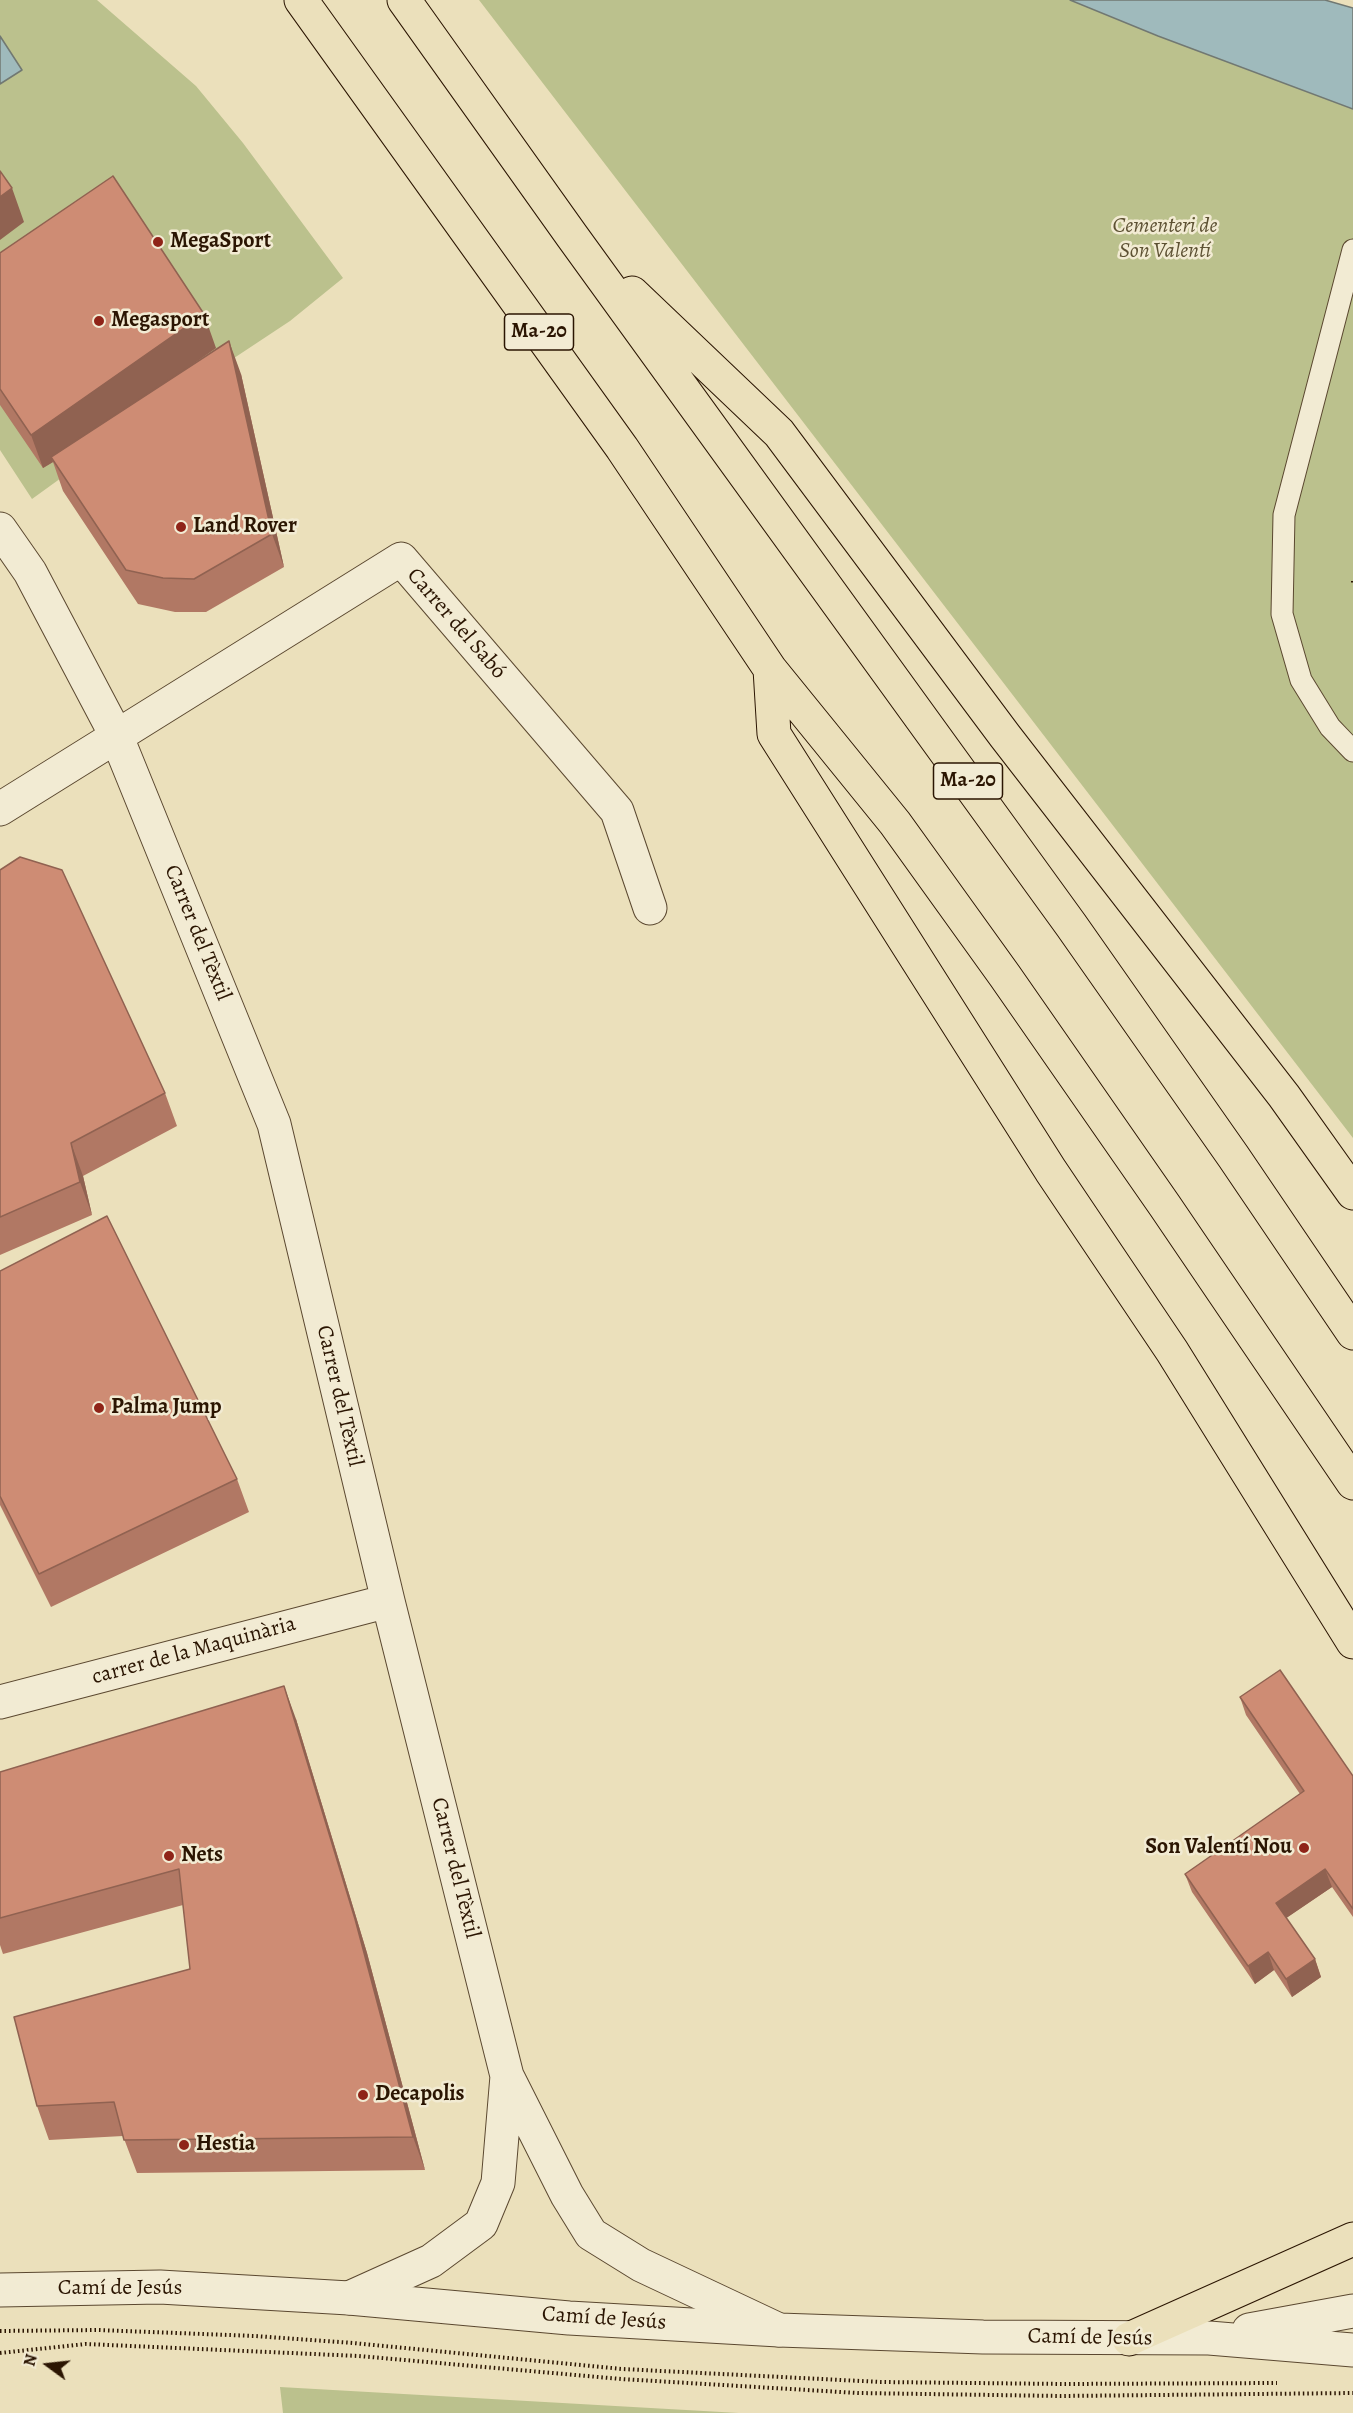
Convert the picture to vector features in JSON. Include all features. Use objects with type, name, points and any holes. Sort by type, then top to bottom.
[{"type":"highway","name":"Ma-20","points":[[301,0],[622,448],[770,669],[895,823],[1132,1158],[1353,1483]]},
{"type":"highway","name":"Ma-20","points":[[404,0],[1071,925],[1233,1156],[1353,1333]]},
{"type":"highway","points":[[572,236],[779,433],[1005,736],[1284,1096],[1353,1193]]},
{"type":"highway","points":[[770,669],[774,734],[899,928],[1031,1141],[1172,1351],[1353,1642]]},
{"type":"highway","points":[[1129,2339],[1353,2239]]},
{"type":"street","name":"Carrer del Tèxtil","points":[[0,529],[30,572],[116,735],[274,1124],[388,1601],[507,2076]]},
{"type":"street","name":"Carrer del Sabó","points":[[116,735],[400,559],[616,811],[650,908]]},
{"type":"street","points":[[0,809],[116,735]]},
{"type":"street","name":"carrer de la Maquinària","points":[[0,1702],[388,1601]]},
{"type":"street","points":[[349,2298],[431,2261],[481,2224],[498,2183],[507,2076]]},
{"type":"street","points":[[507,2076],[567,2195],[591,2234],[641,2265],[778,2330]]},
{"type":"street","name":"Camí de Jesús","points":[[0,2290],[160,2287],[349,2298],[569,2318],[846,2334],[1129,2339],[1209,2338],[1353,2350]]},
{"type":"street","name":"Camí de Jesús","points":[[1209,2338],[1353,2311]]},
{"type":"lane","points":[[1353,250],[1284,515],[1282,614],[1301,680],[1330,727],[1353,751]]},
{"type":"path","points":[[0,2331],[88,2330],[255,2336],[353,2343],[622,2369],[881,2382],[1064,2384],[1282,2382]]},
{"type":"path","points":[[0,2353],[86,2344],[359,2355],[621,2379],[858,2393],[1061,2396],[1353,2392]]},
{"type":"green space","name":"MegaSport","points":[[0,0],[97,0],[196,86],[243,143],[343,278],[290,321],[151,413],[32,499],[0,450]]},
{"type":"green space","name":"Cementeri de Son Valentí","points":[[479,0],[1070,0],[1158,36],[1353,109],[1353,1138]]},
{"type":"green space","points":[[280,2387],[739,2413],[283,2413]]},
{"type":"water","points":[[1070,0],[1325,0],[1353,8],[1353,109],[1158,36]]},
{"type":"water","points":[[0,36],[22,70],[0,84]]},
{"type":"building","points":[[0,171],[12,188],[0,197]]},
{"type":"building","name":"Megasport","points":[[113,176],[204,314],[31,435],[0,389],[0,253]]},
{"type":"building","name":"Land Rover","points":[[229,341],[272,534],[194,579],[163,578],[126,570],[51,457]]},
{"type":"building","points":[[20,857],[62,870],[165,1093],[71,1143],[80,1182],[0,1217],[0,870]]},
{"type":"building","name":"Palma Jump","points":[[107,1216],[237,1479],[39,1574],[0,1496],[0,1271]]},
{"type":"building","name":"Son Valentí Nou","points":[[1280,1670],[1353,1776],[1353,1909],[1325,1869],[1276,1903],[1315,1959],[1286,1979],[1268,1952],[1248,1966],[1185,1874],[1304,1791],[1240,1697]]},
{"type":"building","points":[[284,1686],[355,1919],[413,2137],[124,2140],[114,2102],[37,2106],[14,2017],[190,1969],[179,1869],[0,1918],[0,1772]]},
{"type":"place","name":"MegaSport","points":[[158,242]]},
{"type":"place","name":"Megasport","points":[[99,321]]},
{"type":"place","name":"Land Rover","points":[[181,527]]},
{"type":"place","name":"Palma Jump","points":[[99,1408]]},
{"type":"place","name":"Son Valentí Nou","points":[[1304,1848]]},
{"type":"place","name":"Nets","points":[[169,1856]]},
{"type":"place","name":"Decapolis","points":[[363,2095]]},
{"type":"place","name":"Hestia","points":[[184,2145]]}]
